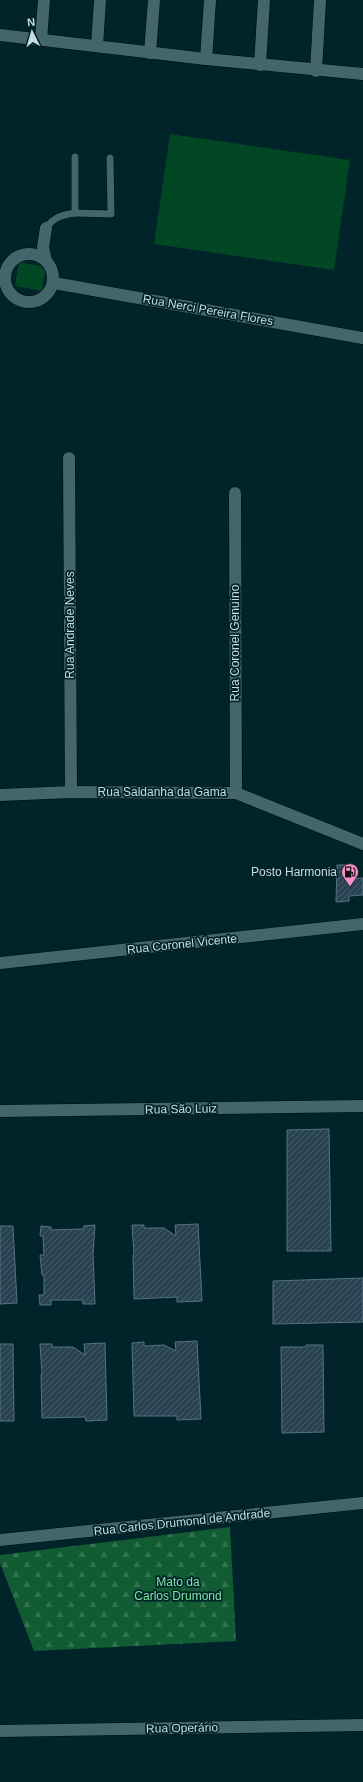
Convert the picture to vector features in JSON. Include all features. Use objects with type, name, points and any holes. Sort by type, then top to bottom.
[{"type":"street","points":[[41,40],[44,0]]},
{"type":"street","points":[[97,46],[100,0]]},
{"type":"street","points":[[150,52],[154,0]]},
{"type":"street","points":[[206,59],[210,0]]},
{"type":"street","points":[[260,65],[264,0]]},
{"type":"street","points":[[316,71],[320,0]]},
{"type":"street","points":[[0,36],[316,71],[363,74]]},
{"type":"street","points":[[46,228],[43,247],[54,283],[46,296],[38,301],[30,302],[15,297],[6,284],[8,269],[17,258],[31,254],[46,260]]},
{"type":"street","name":"Rua Nerci Pereira Flores","points":[[54,283],[363,338]]},
{"type":"street","name":"Rua Andrade Neves","points":[[69,458],[71,792]]},
{"type":"street","name":"Rua Coronel Genuíno","points":[[235,493],[236,792]]},
{"type":"street","name":"Rua Saldanha da Gama","points":[[0,795],[71,792],[236,792],[363,844]]},
{"type":"street","name":"Rua Coronel Vicente","points":[[0,963],[363,924]]},
{"type":"street","name":"Rua São Luiz","points":[[0,1112],[363,1106]]},
{"type":"street","name":"Rua Carlos Drumond de Andrade","points":[[0,1540],[363,1503]]},
{"type":"street","name":"Rua Operário","points":[[0,1731],[363,1725]]},
{"type":"lane","points":[[75,157],[75,213]]},
{"type":"lane","points":[[46,228],[51,221],[61,215],[75,213],[111,214],[110,158]]},
{"type":"green space","points":[[170,134],[350,160],[334,270],[154,244]]},
{"type":"green space","points":[[19,262],[46,267],[42,291],[15,286]]},
{"type":"green space","name":"Mato da Carlos Drumond","points":[[230,1527],[236,1641],[34,1651],[0,1563],[0,1555]]},
{"type":"building","name":"Posto Harmonia","points":[[337,865],[349,865],[350,879],[363,878],[363,895],[349,896],[349,901],[336,902]]},
{"type":"building","points":[[329,1129],[331,1251],[287,1251],[287,1130]]},
{"type":"building","points":[[198,1224],[202,1301],[177,1302],[177,1297],[134,1299],[132,1225],[144,1225],[144,1228],[164,1228],[176,1236],[175,1225]]},
{"type":"building","points":[[95,1225],[93,1253],[95,1304],[83,1304],[83,1300],[51,1300],[51,1305],[40,1305],[39,1295],[44,1295],[44,1275],[42,1275],[40,1255],[44,1255],[43,1236],[40,1236],[41,1226],[51,1227],[51,1230],[83,1229],[84,1226]]},
{"type":"building","points":[[0,1226],[13,1226],[17,1303],[0,1304]]},
{"type":"building","points":[[363,1278],[363,1322],[273,1324],[273,1281]]},
{"type":"building","points":[[197,1341],[201,1419],[177,1420],[177,1416],[134,1416],[132,1343],[144,1342],[144,1346],[164,1345],[176,1351],[175,1342]]},
{"type":"building","points":[[105,1343],[107,1420],[86,1421],[85,1417],[42,1418],[40,1344],[52,1344],[52,1347],[73,1347],[85,1355],[84,1344]]},
{"type":"building","points":[[0,1344],[13,1344],[14,1421],[0,1421]]},
{"type":"building","points":[[306,1345],[323,1345],[324,1432],[282,1433],[281,1347],[306,1347]]},
{"type":"place","name":"Posto Harmonia","points":[[350,887]]}]
